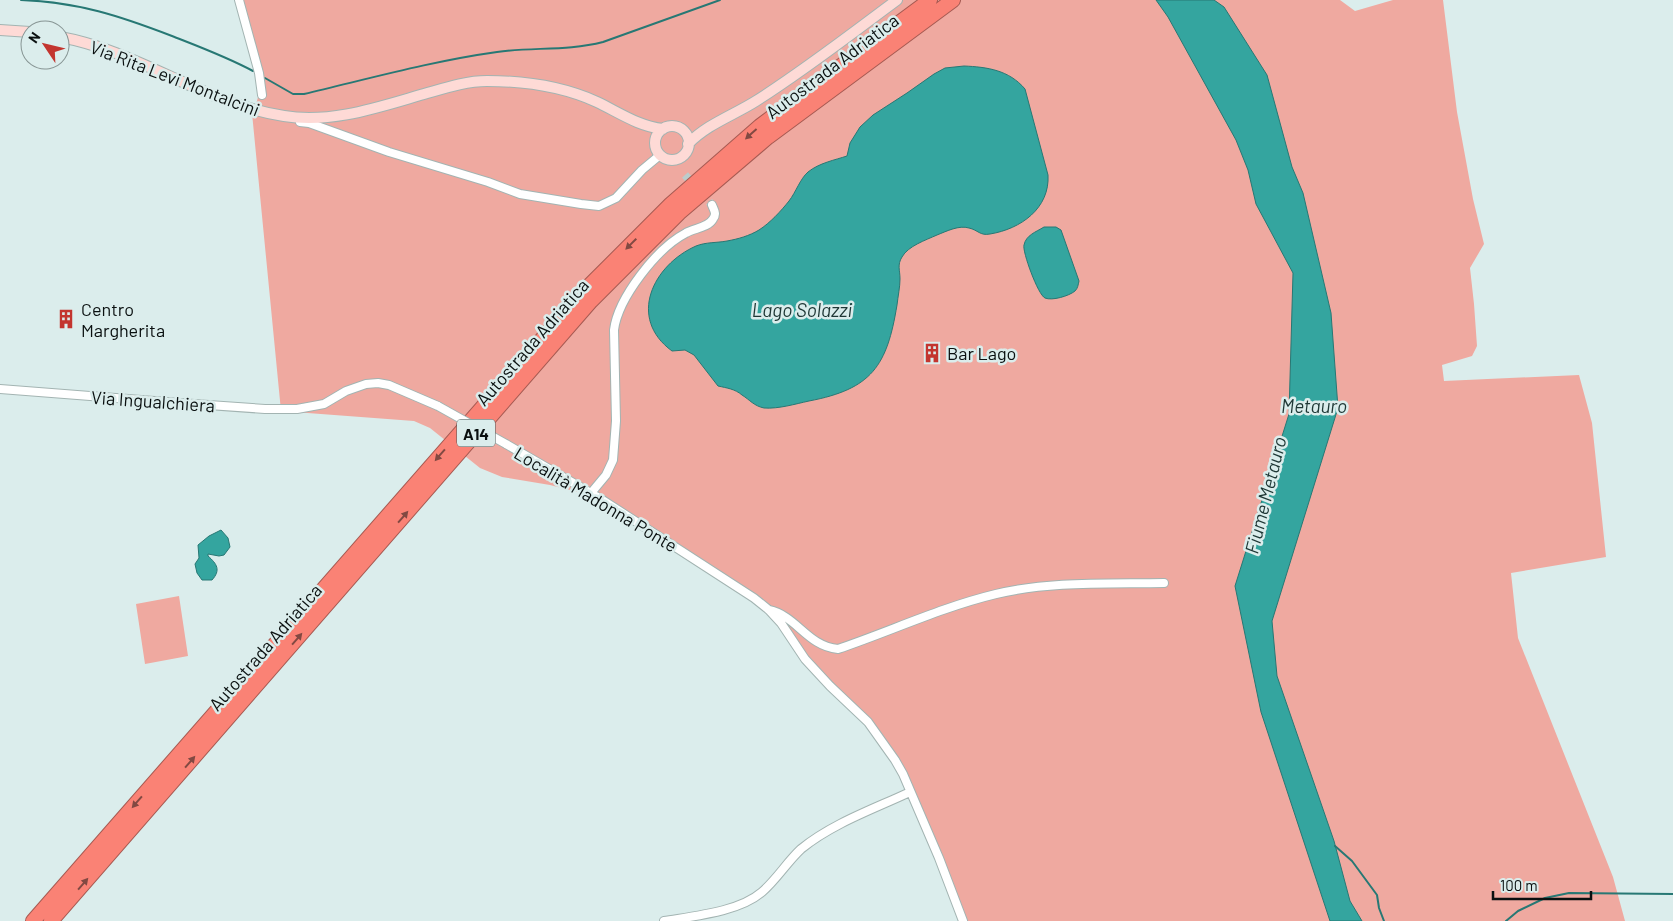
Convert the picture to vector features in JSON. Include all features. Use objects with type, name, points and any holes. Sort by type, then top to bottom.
[{"type":"highway","name":"Autostrada Adriatica","points":[[33,921],[586,289],[671,204],[760,126],[930,0]]},
{"type":"highway","name":"Autostrada Adriatica","points":[[51,921],[591,301],[679,213],[768,137],[953,0]]},
{"type":"main road","points":[[688,144],[709,126],[764,96],[897,0]]},
{"type":"main road","points":[[0,30],[20,31]]},
{"type":"main road","name":"Via Rita Levi Montalcini","points":[[70,40],[126,57],[234,103],[284,116],[302,118],[350,114],[454,85],[484,81],[540,84],[566,90],[597,102],[637,123],[663,129]]},
{"type":"main road","name":"Via Rita Levi Montalcini","points":[[637,123],[655,142]]},
{"type":"main road","points":[[675,126],[687,136],[688,144],[686,152],[676,159],[667,159],[660,155],[656,149],[655,142],[657,134],[663,129],[675,126]]},
{"type":"main road","points":[[682,130],[709,126]]},
{"type":"street","points":[[239,0],[259,73],[262,95]]},
{"type":"street","points":[[254,114],[280,120],[309,123],[389,152],[488,182],[520,194],[599,206],[616,198],[642,170],[660,155]]},
{"type":"street","points":[[591,493],[606,475],[612,460],[616,420],[614,348],[616,321],[621,307],[648,266],[668,246],[686,232],[709,224],[714,219],[715,214],[712,205]]},
{"type":"street","name":"Località Madonna Ponte","points":[[306,408],[324,404],[366,384],[378,383],[389,385],[438,406],[591,493],[746,593],[769,610],[781,623],[805,659],[868,722],[895,760],[939,858],[963,921]]},
{"type":"street","name":"Via Ingualchiera","points":[[0,389],[265,409],[306,408]]},
{"type":"street","name":"Località Madonna Ponte","points":[[769,610],[778,612],[817,644],[827,648],[838,649],[951,607],[997,594],[1052,586],[1164,583]]},
{"type":"street","points":[[664,921],[705,914],[744,904],[764,891],[801,849],[856,816],[910,792]]},
{"type":"shaded area","points":[[240,0],[1340,0],[1355,11],[1393,0],[1443,0],[1457,112],[1473,199],[1484,244],[1470,268],[1477,346],[1472,356],[1442,365],[1444,381],[1579,375],[1592,423],[1606,557],[1511,573],[1518,638],[1613,877],[1625,921],[962,921],[896,756],[832,690],[762,602],[593,496],[550,485],[502,477],[480,468],[430,428],[414,421],[281,411],[252,113],[260,89]]},
{"type":"shaded area","points":[[179,596],[188,656],[145,664],[136,604]]},
{"type":"water","name":"Metauro","points":[[1156,0],[1214,0],[1224,7],[1267,75],[1292,167],[1303,193],[1331,313],[1338,408],[1272,621],[1277,676],[1334,841],[1350,901],[1362,921],[1330,921],[1261,712],[1235,586],[1289,414],[1293,273],[1256,204],[1248,170],[1236,140],[1168,17]]},
{"type":"water","name":"Lago Solazzi","points":[[981,67],[1005,74],[1025,89],[1048,175],[1044,197],[1039,207],[1031,215],[1023,222],[1012,227],[987,234],[981,234],[965,227],[957,228],[923,241],[905,253],[899,268],[900,282],[897,305],[888,344],[873,371],[862,381],[848,390],[830,396],[787,406],[764,408],[737,391],[718,386],[694,355],[685,350],[672,351],[658,338],[651,323],[648,308],[651,293],[658,279],[668,266],[696,246],[747,236],[759,230],[786,205],[808,172],[822,164],[847,156],[850,143],[860,127],[873,115],[945,68]]},
{"type":"water","points":[[1044,227],[1056,227],[1061,230],[1079,281],[1075,291],[1069,295],[1045,298],[1038,289],[1031,273],[1024,245],[1032,234]]},
{"type":"water","points":[[221,530],[228,538],[230,547],[224,555],[208,554],[216,564],[217,570],[212,580],[202,580],[197,573],[195,564],[199,558],[198,545],[209,536]]},
{"type":"waterway","points":[[21,0],[80,7],[116,16],[203,48],[253,71]]},
{"type":"waterway","points":[[265,78],[293,94],[304,94],[448,60],[510,51],[590,45],[720,0]]},
{"type":"waterway","points":[[1335,846],[1352,861],[1377,895],[1384,921]]},
{"type":"waterway","points":[[1506,921],[1518,911],[1545,898],[1569,893],[1673,894]]},
{"type":"tunnel","points":[[685,175],[712,205]]},
{"type":"place","name":"Centro Margherita","points":[[66,319]]},
{"type":"place","name":"Bar Lago","points":[[932,353]]},
{"type":"water label","name":"Fiume Metauro","points":[[1265,495]]}]
